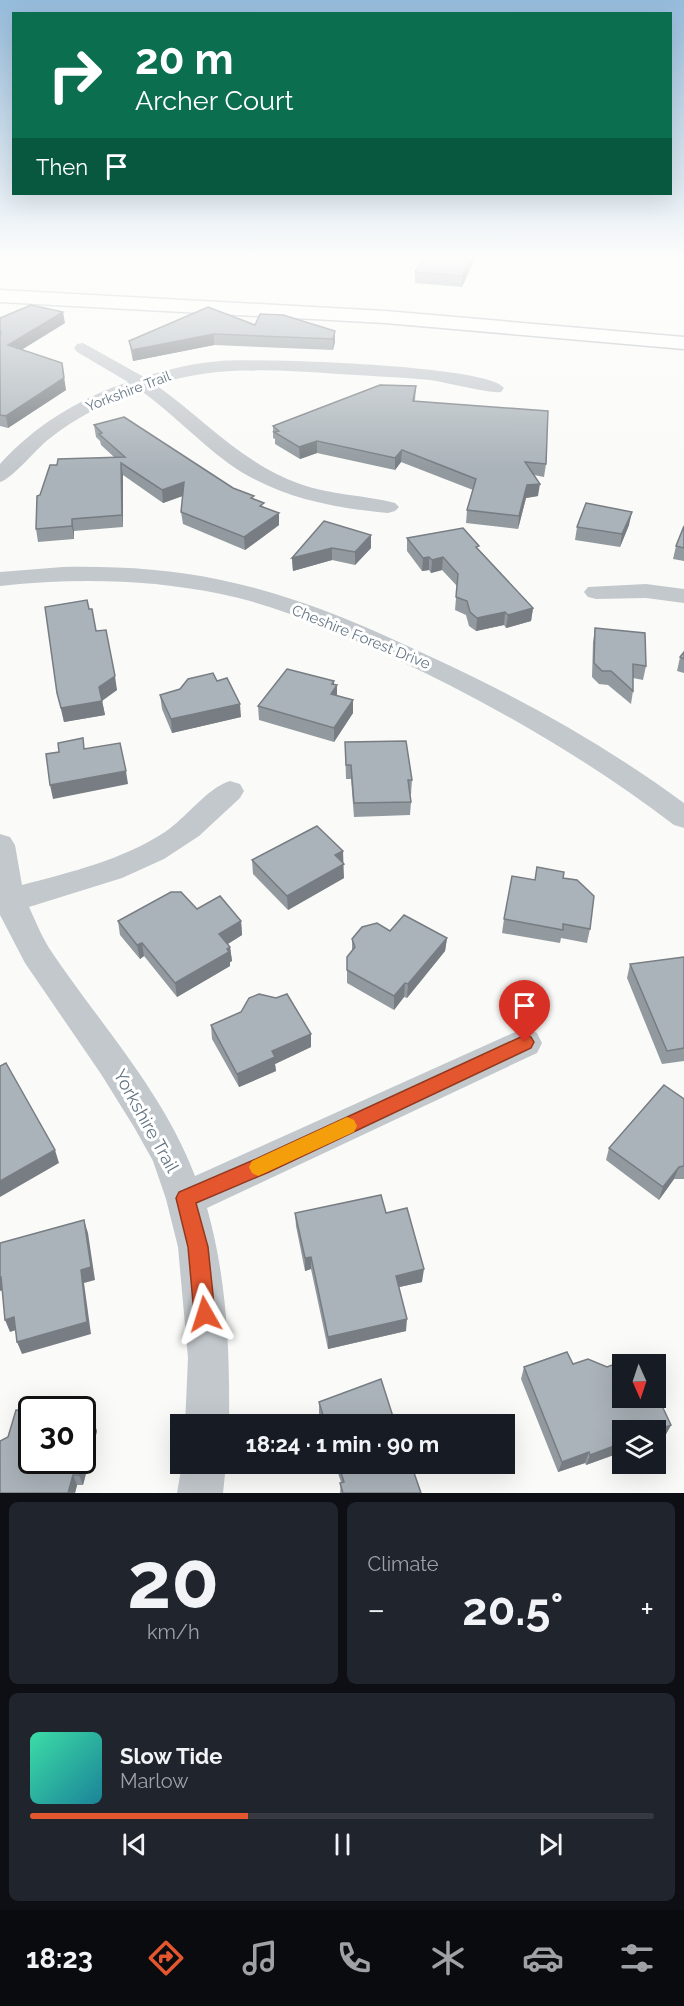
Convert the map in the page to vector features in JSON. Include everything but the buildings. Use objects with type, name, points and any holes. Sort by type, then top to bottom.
[{"type":"street","points":[[536,330],[684,343]]},
{"type":"street","points":[[83,348],[164,398],[216,445],[264,476],[307,494],[333,501],[388,507]]},
{"type":"street","name":"Yorkshire Trail","points":[[0,477],[7,458],[66,417],[143,384],[196,369],[245,365],[433,375],[469,380],[495,388]]},
{"type":"street","name":"Cheshire Forest Drive","points":[[0,579],[64,574],[134,575],[178,580],[254,595],[326,620],[480,688],[589,752],[649,791],[684,818]]},
{"type":"street","points":[[596,592],[646,591],[684,596]]},
{"type":"street","points":[[5,902],[64,887],[141,858],[175,839],[230,791]]},
{"type":"street","name":"Yorkshire Trail","points":[[0,845],[5,902],[36,954],[113,1063],[147,1116],[169,1155],[185,1198],[198,1247],[209,1358],[207,1414]]},
{"type":"street","points":[[185,1198],[263,1165],[525,1042]]},
{"type":"street","points":[[200,1493],[203,1474]]},
{"type":"slow traffic","points":[[258,1167],[347,1126]]},
{"type":"route","points":[[205,1314],[198,1247],[185,1198],[263,1165],[525,1042]]}]
